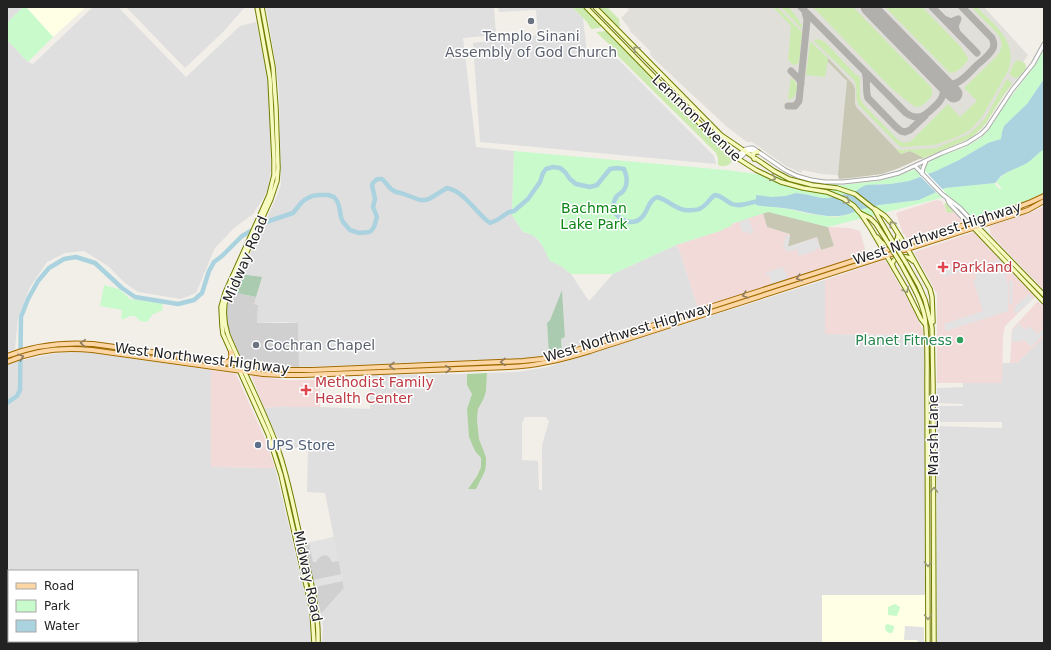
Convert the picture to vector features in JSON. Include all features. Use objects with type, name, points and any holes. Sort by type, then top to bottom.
[{"type":"main road","points":[[257,7],[272,78]]},
{"type":"main road","points":[[262,7],[272,78]]},
{"type":"main road","name":"Lemmon Avenue","points":[[586,7],[720,144],[737,158],[763,174],[781,182],[833,194],[848,201],[860,212],[870,218],[885,238]]},
{"type":"main road","name":"Lemmon Avenue","points":[[595,7],[717,131],[754,159],[789,180],[837,188],[848,191],[860,198],[873,208],[890,237]]},
{"type":"main road","points":[[643,66],[648,62]]},
{"type":"main road","name":"Midway Road","points":[[238,268],[252,241],[275,189],[278,176],[277,132],[272,78]]},
{"type":"main road","name":"Midway Road","points":[[272,78],[274,175],[269,195],[246,243],[225,302],[223,334],[231,352],[244,371],[261,406],[282,460],[310,581],[318,622],[318,643]]},
{"type":"main road","points":[[754,159],[754,154],[758,152]]},
{"type":"main road","name":"West Northwest Highway","points":[[8,361],[34,353],[54,349],[72,348],[244,371],[296,376],[543,364],[604,347],[1013,215],[1032,205],[1044,196]]},
{"type":"main road","name":"West Northwest Highway","points":[[7,356],[38,346],[73,343],[93,344],[283,370],[312,370],[542,359],[564,354],[883,251],[1044,201]]},
{"type":"main road","points":[[873,208],[885,216],[892,224],[931,293],[932,328]]},
{"type":"main road","points":[[860,212],[906,289],[925,325]]},
{"type":"main road","points":[[971,223],[1044,302]]},
{"type":"main road","points":[[874,235],[883,244],[886,244],[896,241],[898,234]]},
{"type":"main road","name":"Marsh Lane","points":[[890,237],[922,293],[928,309],[932,328],[934,643]]},
{"type":"main road","name":"Marsh Lane","points":[[885,238],[901,264],[920,302],[925,318],[927,333],[928,643]]},
{"type":"main road","points":[[1000,253],[1044,295]]},
{"type":"main road","points":[[893,268],[892,264],[894,260],[904,257],[909,257],[917,267]]},
{"type":"main road","points":[[849,262],[851,267]]},
{"type":"main road","points":[[767,288],[769,294]]},
{"type":"main road","points":[[710,312],[712,309],[722,305],[724,302]]},
{"type":"main road","points":[[695,312],[696,317]]},
{"type":"main road","name":"Midway Road","points":[[224,326],[239,365],[239,370],[268,434],[277,461],[312,611],[314,643]]},
{"type":"main road","points":[[644,328],[645,333]]},
{"type":"main road","points":[[602,341],[604,347]]},
{"type":"main road","points":[[118,354],[122,348]]},
{"type":"main road","points":[[122,348],[123,354]]},
{"type":"main road","points":[[225,363],[229,362],[231,359],[231,352]]},
{"type":"main road","points":[[564,354],[565,359]]},
{"type":"main road","points":[[523,361],[524,366]]},
{"type":"main road","points":[[473,363],[473,368]]},
{"type":"main road","points":[[325,369],[325,374]]},
{"type":"main road","points":[[296,376],[297,373],[312,370]]},
{"type":"main road","points":[[256,408],[261,406]]},
{"type":"main road","points":[[268,434],[272,432]]},
{"type":"main road","points":[[927,471],[934,471]]},
{"type":"main road","points":[[927,510],[934,510]]},
{"type":"street","points":[[737,158],[747,148],[755,149],[791,174],[825,182],[843,182],[894,175],[968,143],[980,134],[1033,64],[1044,44]]},
{"type":"street","points":[[922,174],[923,166],[926,161]]},
{"type":"street","points":[[915,166],[942,194],[960,208],[971,223]]},
{"type":"shaded area","points":[[7,7],[23,7],[7,23]]},
{"type":"shaded area","points":[[26,7],[86,7],[53,37]]},
{"type":"shaded area","points":[[93,7],[118,7],[186,77],[240,26],[256,22],[269,83],[271,170],[268,188],[253,214],[234,228],[215,248],[196,293],[181,299],[138,292],[125,283],[108,266],[84,251],[65,253],[47,262],[30,287],[18,318],[15,349],[7,352],[7,40],[28,62],[33,64]]},
{"type":"shaded area","points":[[126,7],[245,7],[224,31],[185,68]]},
{"type":"shaded area","points":[[266,7],[494,7],[496,35],[463,38],[476,147],[514,151],[512,215],[523,232],[532,234],[545,248],[549,260],[561,266],[571,274],[589,301],[613,274],[676,245],[679,249],[698,308],[562,351],[561,339],[565,337],[562,291],[550,320],[547,323],[549,355],[527,359],[509,360],[299,367],[298,323],[257,323],[258,305],[254,304],[261,277],[241,274],[277,196],[281,184],[279,91]]},
{"type":"shaded area","points":[[498,7],[572,7],[583,18],[587,53],[612,53],[714,156],[716,164],[480,142],[473,43],[538,35],[536,10],[499,12]]},
{"type":"shaded area","points":[[626,7],[984,7],[1028,55],[1021,65],[1023,71],[1003,96],[983,127],[971,138],[892,171],[839,179],[837,175],[821,174],[802,170],[801,173],[786,166],[752,142],[747,142],[727,127],[652,57],[650,54],[651,52],[629,30],[630,29],[621,18],[629,10]]},
{"type":"shaded area","points":[[828,58],[853,84],[855,89],[855,104],[857,108],[901,154],[910,151],[924,158],[882,174],[839,179],[838,175],[847,81],[827,61]]},
{"type":"shaded area","points":[[936,200],[942,201],[947,213],[955,212],[963,221],[907,238],[903,234],[896,213]]},
{"type":"shaded area","points":[[1042,207],[1044,209],[1044,290],[991,235],[989,226],[1030,213]]},
{"type":"shaded area","points":[[768,211],[828,227],[834,246],[821,250],[817,237],[787,247],[790,234],[767,227],[763,213]]},
{"type":"shaded area","points":[[763,213],[767,227],[790,234],[788,247],[817,237],[821,250],[834,246],[828,227],[850,228],[860,231],[866,254],[698,308],[679,249],[676,245],[722,230],[731,224]]},
{"type":"shaded area","points":[[749,219],[753,233],[748,234],[747,231],[743,233],[739,222]]},
{"type":"shaded area","points":[[974,232],[1035,297],[1005,326],[1003,336],[1002,383],[937,383],[937,294],[914,252]]},
{"type":"shaded area","points":[[786,235],[790,236],[788,247],[817,238],[818,241],[813,243],[818,242],[820,248],[815,249],[816,251],[799,256],[797,249],[788,252],[783,247]]},
{"type":"shaded area","points":[[999,259],[1010,271],[1005,276],[1008,285],[1008,311],[946,331],[944,324],[983,311],[973,280],[977,279],[972,266],[982,263],[983,265]]},
{"type":"shaded area","points":[[885,260],[912,307],[925,335],[825,334],[825,280]]},
{"type":"shaded area","points":[[964,263],[966,268],[964,268],[965,270],[943,277],[941,270]]},
{"type":"shaded area","points":[[783,267],[784,272],[786,271],[788,279],[772,284],[769,274],[766,275],[765,273]]},
{"type":"shaded area","points":[[241,274],[262,277],[256,297],[232,292]]},
{"type":"shaded area","points":[[825,280],[825,334],[925,335],[925,595],[822,595],[822,643],[322,643],[323,626],[321,614],[344,588],[325,493],[307,492],[308,448],[282,448],[264,408],[286,406],[370,409],[370,375],[467,374],[467,385],[473,394],[467,409],[475,451],[481,458],[481,467],[468,489],[481,477],[485,471],[486,457],[479,439],[477,419],[478,408],[486,391],[487,373],[517,372],[548,367]],"holes":[[[525,417],[546,417],[549,421],[542,445],[542,490],[539,490],[538,461],[522,460],[522,423]]]},
{"type":"shaded area","points":[[1009,281],[1013,281],[1012,304],[1009,304]]},
{"type":"shaded area","points":[[562,290],[565,337],[561,339],[562,351],[549,355],[547,323],[550,320]]},
{"type":"shaded area","points":[[232,292],[256,297],[254,304],[258,305],[257,323],[298,323],[299,367],[275,366],[242,360],[233,341],[227,323],[227,304]]},
{"type":"shaded area","points":[[1029,294],[1033,299],[1016,314],[1014,307]]},
{"type":"shaded area","points":[[1038,301],[1044,307],[1044,339],[1043,338],[1017,363],[1010,363],[1012,329]]},
{"type":"shaded area","points":[[1019,323],[1025,330],[1029,326],[1038,334],[1044,328],[1044,334],[1031,347],[1023,339],[1021,342],[1018,340],[1018,342],[1012,342],[1012,331]]},
{"type":"shaded area","points":[[1043,337],[1044,643],[937,643],[937,426],[1002,428],[1002,422],[937,422],[937,406],[963,406],[963,404],[937,403],[937,388],[963,387],[963,383],[1002,383],[1002,363],[1017,363]]},
{"type":"shaded area","points":[[72,352],[92,353],[211,370],[211,467],[275,468],[307,603],[311,643],[7,643],[7,365],[14,362],[52,354]]},
{"type":"shaded area","points":[[211,370],[236,374],[265,439],[275,468],[211,467]]},
{"type":"shaded area","points":[[251,375],[285,380],[320,380],[320,407],[286,406],[264,408]]},
{"type":"shaded area","points":[[334,537],[344,588],[321,614],[305,544]]},
{"type":"shaded area","points":[[334,537],[339,561],[332,562],[326,555],[319,558],[316,562],[313,562],[309,543]]},
{"type":"shaded area","points":[[342,574],[343,581],[315,587],[313,580]]},
{"type":"shaded area","points":[[822,595],[925,595],[925,643],[822,643]]},
{"type":"shaded area","points":[[905,626],[924,627],[924,642],[918,642],[917,640],[904,640]]},
{"type":"green space","points":[[23,7],[26,7],[53,37],[28,62],[7,40],[7,23]]},
{"type":"green space","points":[[572,7],[583,7],[601,25],[601,27],[591,29],[587,22]]},
{"type":"green space","points":[[598,7],[607,7],[619,19],[620,27],[617,26]]},
{"type":"green space","points":[[773,7],[777,7],[802,32],[799,61],[796,65],[793,65],[788,60],[791,26]]},
{"type":"green space","points":[[781,7],[789,7],[799,20],[800,24],[802,24],[802,29]]},
{"type":"green space","points":[[813,7],[853,7],[931,87],[932,92],[930,98],[918,107],[911,104],[891,88]]},
{"type":"green space","points":[[885,7],[922,7],[961,47],[968,60],[960,69],[950,73]]},
{"type":"green space","points":[[972,7],[977,7],[998,28],[1008,43],[1011,61],[1008,71],[982,117],[970,130],[957,137],[935,145],[903,147],[898,145],[858,104],[854,80],[813,40],[818,39],[825,42],[855,74],[860,77],[860,98],[863,104],[898,140],[907,143],[912,140],[948,104],[960,117],[977,101],[964,88],[997,56],[1000,51],[1001,42],[997,34]]},
{"type":"green space","points":[[606,31],[731,157],[732,160],[727,166],[718,165],[716,153],[614,52],[611,46],[596,32]]},
{"type":"green space","points":[[810,41],[828,58],[825,77],[806,75]]},
{"type":"green space","name":"Bachman Lake Park","points":[[1044,49],[1044,79],[1027,104],[1004,126],[1001,139],[988,143],[959,160],[936,171],[909,181],[878,184],[829,198],[796,193],[772,197],[756,196],[756,205],[836,217],[879,205],[919,200],[945,188],[995,183],[1000,189],[1002,188],[996,182],[999,178],[1022,165],[1044,149],[1044,194],[1025,203],[974,220],[949,196],[828,227],[768,212],[731,224],[732,226],[723,230],[676,245],[613,274],[571,274],[561,266],[549,260],[540,242],[533,235],[523,232],[512,215],[514,151],[726,170],[842,185],[878,181],[901,175],[925,165],[937,157],[963,148],[981,138],[987,132],[1004,106],[1035,65]]},
{"type":"green space","points":[[1018,60],[1025,63],[1026,67],[1018,78],[1015,78],[1009,74],[1014,63]]},
{"type":"green space","points":[[791,78],[796,83],[797,89],[794,96],[789,100],[788,98]]},
{"type":"green space","points":[[1008,79],[1012,84],[985,125],[983,124],[982,125],[984,126],[971,138],[924,158],[910,151],[901,154],[896,149],[936,148],[969,134],[986,117],[1006,80]]},
{"type":"green space","points":[[947,203],[957,214],[955,212],[947,213],[944,204]]},
{"type":"green space","points":[[104,285],[119,289],[130,299],[163,303],[162,311],[153,314],[147,322],[140,321],[135,316],[121,319],[122,310],[100,306]]},
{"type":"green space","points":[[487,373],[486,391],[478,409],[477,419],[479,439],[486,457],[485,471],[476,489],[468,489],[481,467],[481,458],[475,451],[469,437],[467,409],[472,394],[467,385],[467,374]]},
{"type":"green space","points":[[895,604],[900,607],[897,616],[888,615],[888,607]]},
{"type":"green space","points":[[887,624],[894,626],[892,633],[886,631],[885,626]]},
{"type":"water","points":[[1044,79],[1044,149],[1027,163],[1001,176],[995,183],[945,188],[919,200],[879,205],[838,216],[756,205],[756,195],[772,197],[796,193],[829,198],[856,191],[866,185],[890,184],[909,181],[936,171],[959,160],[988,143],[1001,139],[1004,126],[1027,104]]},
{"type":"pier","points":[[925,171],[946,193],[939,195],[919,175]]},
{"type":"waterway","points":[[7,403],[17,396],[20,390],[21,317],[28,299],[38,281],[49,268],[64,259],[76,257],[95,263],[122,288],[135,297],[178,304],[194,300],[202,293],[209,271],[214,262],[242,236],[266,222],[293,213],[302,202],[312,196],[328,195],[334,197],[339,206],[343,222],[350,230],[359,233],[371,231],[377,217],[373,207],[375,199],[372,185],[378,179],[382,179],[391,189],[396,192],[420,200],[429,199],[447,188],[454,190],[465,198],[490,223],[509,212],[514,211],[528,199],[540,182],[546,169],[553,167],[560,168],[576,184],[590,187],[597,185],[610,169],[624,169],[627,183],[623,191],[617,196],[614,207],[616,214],[629,222],[640,219],[645,214],[652,200],[657,197],[678,208],[687,210],[699,209],[715,195],[720,196],[736,205],[761,201]]},
{"type":"taxiway","points":[[801,7],[906,113],[914,117],[924,115],[930,111],[936,106],[943,96],[943,86],[939,79],[922,63]]},
{"type":"taxiway","points":[[932,7],[977,53]]},
{"type":"taxiway","points":[[939,78],[950,84],[960,81],[987,56],[994,47],[992,38],[962,7]]},
{"type":"taxiway","points":[[788,106],[795,106],[799,101],[807,20],[805,12]]},
{"type":"taxiway","points":[[944,19],[951,22],[958,19],[955,26],[957,32]]},
{"type":"taxiway","points":[[791,71],[801,83]]},
{"type":"taxiway","points":[[865,72],[868,98],[901,131],[905,132],[910,130],[925,116]]},
{"type":"runway","points":[[869,7],[954,94]]},
{"type":"place","name":"Templo Sinani Assembly of God Church","points":[[531,21]]},
{"type":"place","name":"Parkland","points":[[943,267]]},
{"type":"place","name":"Planet Fitness","points":[[960,340]]},
{"type":"place","name":"Cochran Chapel","points":[[256,345]]},
{"type":"place","name":"Methodist Family Health Center","points":[[306,390]]},
{"type":"place","name":"UPS Store","points":[[258,445]]}]
